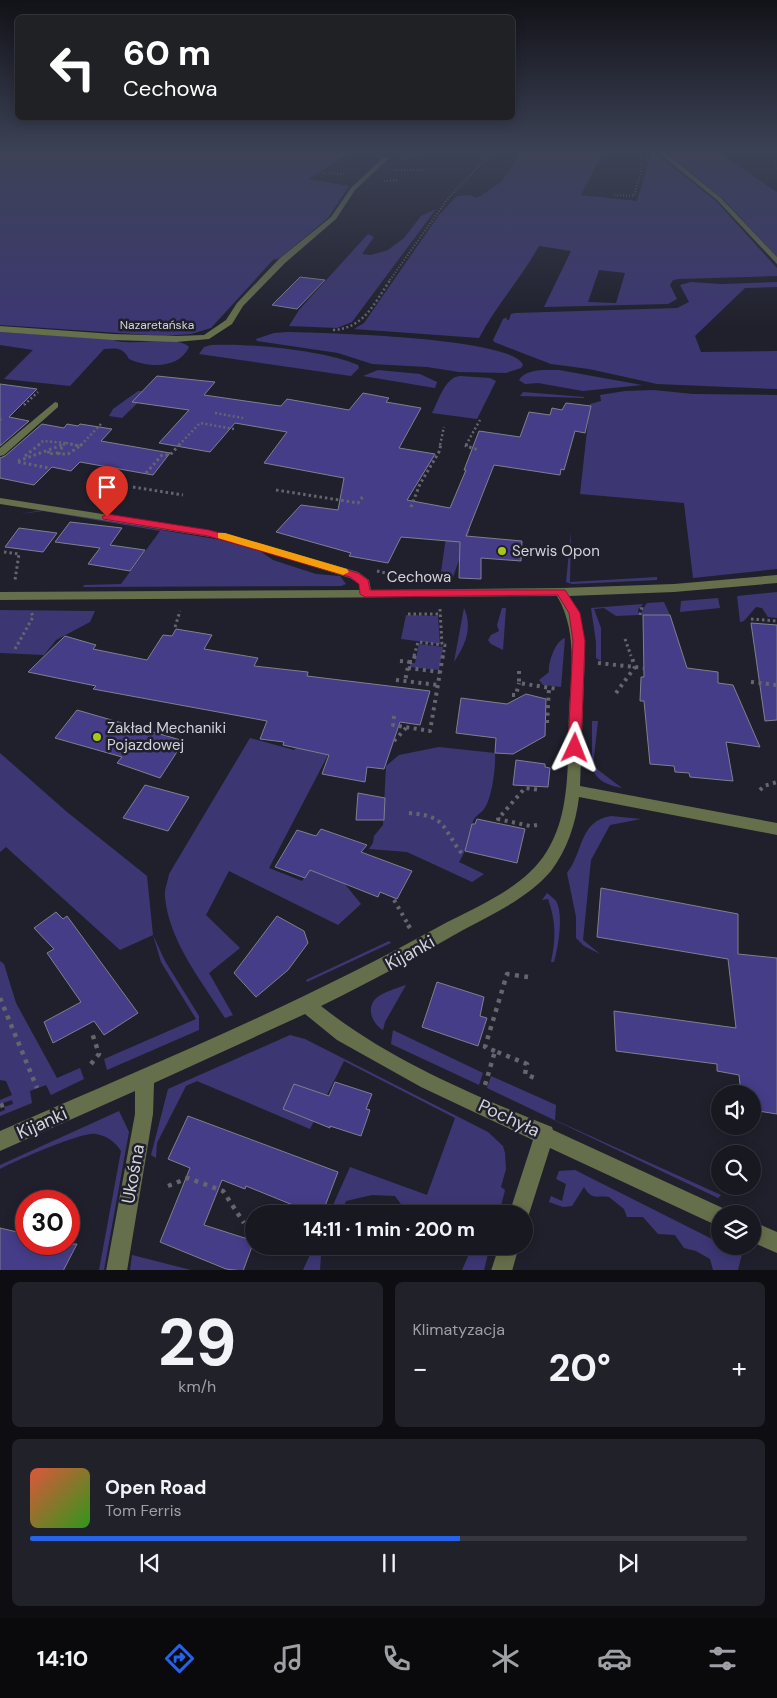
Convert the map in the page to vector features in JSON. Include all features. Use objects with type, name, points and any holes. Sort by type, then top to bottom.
[{"type":"street","name":"Nazaretańska","points":[[0,329],[113,337],[176,339],[206,337],[230,322],[240,305],[282,262],[334,218],[340,209]]},
{"type":"street","points":[[728,209],[777,262]]},
{"type":"street","points":[[0,454],[55,405]]},
{"type":"street","points":[[0,500],[209,533],[241,540],[354,575],[365,583],[365,594]]},
{"type":"street","name":"Cechowa","points":[[0,596],[561,592],[674,588],[777,579]]},
{"type":"street","name":"Kijanki","points":[[0,1142],[145,1078],[401,959],[508,897],[543,869],[562,838],[569,816],[573,790],[579,641],[574,613],[561,592]]},
{"type":"street","points":[[573,790],[777,829]]},
{"type":"street","name":"Pochyła","points":[[306,1004],[342,1034],[427,1081],[711,1212]]},
{"type":"street","name":"Ukośna","points":[[116,1270],[144,1114],[145,1078]]},
{"type":"street","points":[[522,1205],[545,1134]]},
{"type":"street","points":[[761,1236],[777,1243]]},
{"type":"street","points":[[501,1270],[506,1255]]},
{"type":"path","points":[[333,330],[347,329],[360,322],[439,209]]},
{"type":"path","points":[[24,405],[38,392]]},
{"type":"path","points":[[215,413],[243,418]]},
{"type":"path","points":[[478,450],[466,446],[480,420]]},
{"type":"path","points":[[146,472],[162,455],[170,456],[200,423],[234,430]]},
{"type":"path","points":[[60,452],[60,455],[69,455],[101,424]]},
{"type":"path","points":[[411,507],[420,484],[439,452],[444,427]]},
{"type":"path","points":[[16,461],[43,442],[80,446]]},
{"type":"path","points":[[49,468],[15,462],[66,444]]},
{"type":"path","points":[[60,452],[62,446]]},
{"type":"path","points":[[35,449],[38,452],[47,452],[52,455],[60,452]]},
{"type":"path","points":[[133,487],[183,495]]},
{"type":"path","points":[[276,490],[358,504],[364,496]]},
{"type":"path","points":[[4,552],[19,554],[14,580],[23,580]]},
{"type":"path","points":[[640,616],[640,610],[645,604]]},
{"type":"path","points":[[394,716],[393,725],[430,731],[445,646],[442,645],[439,608]]},
{"type":"path","points":[[15,649],[33,617],[31,610]]},
{"type":"path","points":[[175,627],[180,610]]},
{"type":"path","points":[[408,614],[440,614]]},
{"type":"path","points":[[751,619],[777,621]]},
{"type":"path","points":[[625,639],[636,667]]},
{"type":"path","points":[[400,661],[413,662],[418,642],[442,645]]},
{"type":"path","points":[[405,681],[409,662]]},
{"type":"path","points":[[592,662],[644,668]]},
{"type":"path","points":[[616,692],[636,667]]},
{"type":"path","points":[[408,668],[440,672]]},
{"type":"path","points":[[512,695],[516,696],[519,684],[519,671]]},
{"type":"path","points":[[396,680],[438,685]]},
{"type":"path","points":[[751,682],[777,685]]},
{"type":"path","points":[[519,684],[560,690]]},
{"type":"path","points":[[547,723],[549,688]]},
{"type":"path","points":[[394,741],[406,727]]},
{"type":"path","points":[[760,790],[764,786],[777,782]]},
{"type":"path","points":[[537,825],[530,826],[497,821],[525,788],[540,790]]},
{"type":"path","points":[[409,813],[431,815],[438,818],[463,855]]},
{"type":"path","points":[[394,900],[411,931]]},
{"type":"path","points":[[528,977],[507,974],[484,1047],[527,1064],[524,1074],[537,1079]]},
{"type":"path","points":[[0,998],[36,1088]]},
{"type":"path","points":[[91,1064],[99,1054],[92,1033]]},
{"type":"path","points":[[488,1075],[495,1051]]},
{"type":"path","points":[[0,1106],[10,1103]]},
{"type":"path","points":[[168,1186],[188,1178],[223,1191],[244,1224]]},
{"type":"shaded area","points":[[0,209],[334,209],[328,218],[280,258],[273,260],[211,328],[191,334],[164,336],[0,325]]},
{"type":"shaded area","points":[[436,209],[352,322],[337,328],[289,326],[299,310],[368,234],[374,237],[362,254],[371,255],[388,250],[404,238],[421,216]]},
{"type":"shaded area","points":[[444,209],[724,209],[777,268],[777,276],[673,280],[670,285],[677,299],[668,304],[544,307],[571,251],[539,246],[479,338],[354,329],[364,323]],"holes":[[[599,270],[625,273],[616,303],[588,302]]]},
{"type":"shaded area","points":[[733,209],[777,209],[777,257]]},
{"type":"shaded area","points":[[691,282],[721,284],[777,282],[777,287],[745,288],[695,336],[701,352],[777,351],[777,389],[657,384],[589,369],[551,364],[493,340],[503,319],[507,317],[506,319],[509,320],[511,314],[515,313],[677,308],[689,302],[680,285]]},
{"type":"shaded area","points":[[0,332],[111,339],[129,342],[163,341],[183,343],[189,347],[178,359],[162,365],[137,362],[129,359],[119,349],[104,349],[70,386],[4,379],[33,350],[0,345]]},
{"type":"shaded area","points":[[274,333],[374,335],[453,343],[486,348],[511,356],[523,365],[521,368],[506,373],[459,372],[427,367],[372,364],[338,353],[257,341],[256,339]]},
{"type":"shaded area","points":[[211,345],[265,346],[326,355],[358,365],[359,368],[351,376],[199,354],[204,347]]},
{"type":"shaded area","points":[[378,370],[420,374],[437,382],[435,388],[363,376]]},
{"type":"shaded area","points":[[542,370],[559,370],[642,385],[583,391],[538,383],[525,384],[519,380],[526,373]]},
{"type":"shaded area","points":[[460,376],[490,378],[496,381],[477,419],[432,413],[446,385],[450,380]]},
{"type":"shaded area","points":[[654,390],[693,394],[777,395],[777,569],[693,578],[684,503],[580,494],[590,404],[601,401],[600,395],[625,391]]},
{"type":"shaded area","points":[[138,391],[150,391],[122,418],[109,416],[113,409]]},
{"type":"shaded area","points":[[523,392],[584,397],[584,398],[520,396]]},
{"type":"shaded area","points":[[43,510],[221,540],[260,551],[273,560],[316,574],[340,576],[346,584],[341,586],[83,587],[84,585],[121,584],[160,531],[43,511],[19,514]]},
{"type":"shaded area","points":[[459,528],[470,529],[452,580],[440,579],[446,537]]},
{"type":"shaded area","points":[[571,532],[570,582],[657,577],[657,580],[572,584],[566,582]]},
{"type":"shaded area","points":[[777,592],[777,618],[768,617],[762,608],[756,607],[744,621],[740,622],[737,596]]},
{"type":"shaded area","points":[[718,598],[720,608],[680,612],[681,601]]},
{"type":"shaded area","points":[[664,602],[670,615],[642,615],[642,610],[647,603]]},
{"type":"shaded area","points":[[643,604],[638,610],[639,615],[616,616],[604,608],[594,609],[601,628],[601,661],[596,658],[596,642],[591,608]]},
{"type":"shaded area","points":[[464,608],[467,615],[468,629],[464,643],[454,662]]},
{"type":"shaded area","points":[[502,608],[506,608],[503,650],[491,644],[488,640],[491,635],[499,631],[497,625]]},
{"type":"shaded area","points":[[0,610],[95,611],[90,622],[56,640],[44,655],[0,653]]},
{"type":"shaded area","points":[[406,615],[438,616],[440,644],[401,639]]},
{"type":"shaded area","points":[[565,638],[561,687],[543,685],[539,680],[549,672],[553,653],[558,643]]},
{"type":"shaded area","points":[[419,644],[443,647],[439,670],[410,667],[410,663],[415,663]]},
{"type":"shaded area","points":[[592,721],[598,721],[593,766],[622,788],[603,782],[594,772],[592,767]]},
{"type":"shaded area","points":[[250,738],[294,750],[296,748],[328,755],[269,868],[302,881],[310,870],[344,883],[361,904],[338,925],[229,871],[206,915],[240,948],[209,973],[233,1015],[225,1018],[188,961],[180,945],[168,913],[165,891],[169,874]]},
{"type":"shaded area","points":[[439,747],[495,753],[494,774],[489,798],[484,809],[473,821],[466,847],[459,862],[484,874],[472,882],[407,852],[369,849],[373,843],[374,836],[383,825],[386,766],[399,755]]},
{"type":"shaded area","points":[[0,753],[67,812],[147,876],[153,935],[120,950],[6,847],[0,852]]},
{"type":"shaded area","points":[[611,816],[641,819],[610,825],[591,860],[583,940],[600,954],[584,946],[576,938],[576,917],[567,873],[587,830],[601,819]]},
{"type":"shaded area","points":[[547,893],[556,901],[560,914],[554,962],[551,962],[554,946],[553,915],[548,899],[542,900]]},
{"type":"shaded area","points":[[153,935],[165,961],[199,1016],[199,1030],[107,1070],[104,1059],[196,1019],[161,962]]},
{"type":"shaded area","points":[[389,941],[391,943],[307,982],[306,980]]},
{"type":"shaded area","points":[[0,961],[4,964],[16,1003],[57,1078],[80,1068],[84,1079],[51,1095],[46,1085],[30,1091],[32,1103],[0,1116],[0,1112],[5,1110],[4,1107],[13,1104],[12,1100],[0,1104],[0,1100],[12,1095],[6,1081],[0,1080]]},
{"type":"shaded area","points":[[406,985],[385,1022],[383,1030],[373,1019],[371,1014],[372,1004],[382,994]]},
{"type":"shaded area","points":[[393,1030],[483,1073],[479,1085],[391,1044]]},
{"type":"shaded area","points":[[290,1035],[305,1039],[488,1132],[503,1146],[505,1153],[506,1169],[501,1187],[505,1190],[501,1205],[402,1205],[395,1196],[372,1195],[346,1201],[344,1205],[333,1205],[350,1167],[427,1195],[455,1118],[344,1061],[310,1129],[197,1081],[186,1086],[157,1143],[156,1158],[151,1155],[168,1089]]},
{"type":"shaded area","points":[[491,1076],[556,1105],[555,1120],[711,1190],[711,1195],[487,1088]]},
{"type":"shaded area","points":[[119,1111],[129,1132],[104,1270],[99,1270],[121,1151],[116,1145],[104,1136],[89,1134],[49,1147],[0,1169],[0,1165]]},
{"type":"shaded area","points":[[575,1170],[711,1238],[711,1255],[742,1255],[738,1270],[713,1270],[710,1259],[696,1251],[684,1248],[675,1235],[658,1234],[643,1217],[627,1217],[624,1209],[609,1197],[592,1196],[584,1187],[572,1206],[563,1207],[549,1202],[551,1196],[562,1201],[566,1184],[556,1179],[559,1171]]},
{"type":"shaded area","points":[[132,1255],[191,1270],[130,1270]]},
{"type":"shaded area","points":[[310,1255],[322,1255],[320,1270],[303,1270]]},
{"type":"shaded area","points":[[469,1255],[488,1255],[484,1270],[462,1270]]},
{"type":"building","points":[[300,277],[325,280],[297,309],[272,305]]},
{"type":"building","points":[[157,376],[215,382],[204,395],[281,406],[287,399],[349,410],[363,393],[389,398],[386,402],[421,408],[399,448],[435,454],[407,500],[450,508],[466,470],[464,470],[479,431],[520,437],[529,412],[550,415],[552,408],[562,410],[566,403],[591,406],[585,433],[575,431],[564,470],[561,469],[560,475],[494,465],[466,536],[522,541],[521,561],[481,558],[481,579],[459,578],[460,542],[401,537],[388,563],[349,556],[351,553],[276,532],[301,505],[338,510],[344,478],[264,463],[287,432],[235,423],[210,452],[159,443],[189,410],[132,402]]},
{"type":"building","points":[[0,384],[37,389],[9,417],[29,421],[0,446]]},
{"type":"building","points":[[42,424],[64,428],[67,424],[78,426],[80,424],[112,429],[101,441],[170,453],[153,475],[80,462],[71,471],[52,467],[34,485],[0,478],[0,458],[5,456]]},
{"type":"building","points":[[70,522],[122,528],[110,545],[145,550],[130,571],[88,564],[100,548],[55,542]]},
{"type":"building","points":[[19,528],[57,533],[43,552],[5,547]]},
{"type":"building","points":[[643,615],[670,615],[687,668],[718,672],[718,683],[733,685],[760,747],[726,742],[733,781],[690,777],[689,773],[675,772],[674,766],[650,764],[644,701],[640,701],[641,677],[644,677]]},
{"type":"building","points":[[751,623],[777,625],[777,720],[765,721]]},
{"type":"building","points":[[176,629],[212,635],[204,649],[258,658],[254,666],[308,672],[307,676],[430,691],[420,725],[400,722],[384,769],[367,767],[365,782],[322,774],[329,755],[283,745],[284,742],[260,739],[267,721],[93,689],[96,686],[28,672],[65,636],[96,645],[93,649],[147,660],[163,635],[172,636]]},
{"type":"building","points":[[526,694],[546,699],[545,736],[513,754],[495,753],[496,738],[456,733],[461,698],[507,704]]},
{"type":"building","name":"Zakład Mechaniki Pojazdowej","points":[[77,710],[184,741],[160,778],[117,763],[122,757],[55,738]]},
{"type":"building","points":[[516,760],[545,764],[545,767],[550,768],[548,787],[513,785]]},
{"type":"building","points":[[145,785],[189,797],[168,831],[123,818]]},
{"type":"building","points":[[358,793],[385,798],[384,820],[356,820]]},
{"type":"building","points":[[477,819],[525,829],[517,863],[465,851],[472,824],[475,824]]},
{"type":"building","points":[[321,829],[367,845],[361,852],[412,871],[397,899],[380,892],[378,897],[310,870],[305,878],[275,867],[297,830],[316,836]]},
{"type":"building","points":[[601,888],[738,914],[738,954],[777,958],[777,1114],[761,1111],[761,1085],[740,1085],[739,1075],[717,1071],[717,1064],[616,1051],[614,1011],[736,1028],[728,959],[597,937]]},
{"type":"building","points":[[56,912],[63,919],[67,916],[138,1013],[104,1035],[94,1021],[53,1043],[44,1022],[81,1002],[47,953],[54,949],[34,928]]},
{"type":"building","points":[[277,916],[304,931],[308,943],[288,970],[256,997],[234,973]]},
{"type":"building","points":[[437,982],[484,997],[480,1016],[487,1018],[478,1046],[422,1027]]},
{"type":"building","points":[[335,1082],[372,1094],[366,1109],[370,1110],[361,1136],[330,1126],[330,1128],[283,1109],[294,1084],[329,1096]]},
{"type":"building","points":[[188,1116],[338,1172],[325,1205],[293,1205],[246,1186],[245,1189],[222,1180],[204,1225],[245,1238],[245,1255],[249,1255],[243,1270],[234,1270],[226,1269],[160,1242],[190,1168],[168,1159]]},
{"type":"building","points":[[0,1228],[15,1231],[15,1255],[71,1255],[64,1270],[0,1270]]},
{"type":"slow traffic","points":[[222,536],[262,546],[343,572]]},
{"type":"place","name":"Serwis Opon","points":[[502,551]]},
{"type":"place","name":"Zakład Mechaniki Pojazdowej","points":[[97,737]]},
{"type":"route","points":[[107,517],[209,533],[262,546],[361,578],[365,583],[365,594],[561,592],[574,613],[579,641],[575,748]]}]
